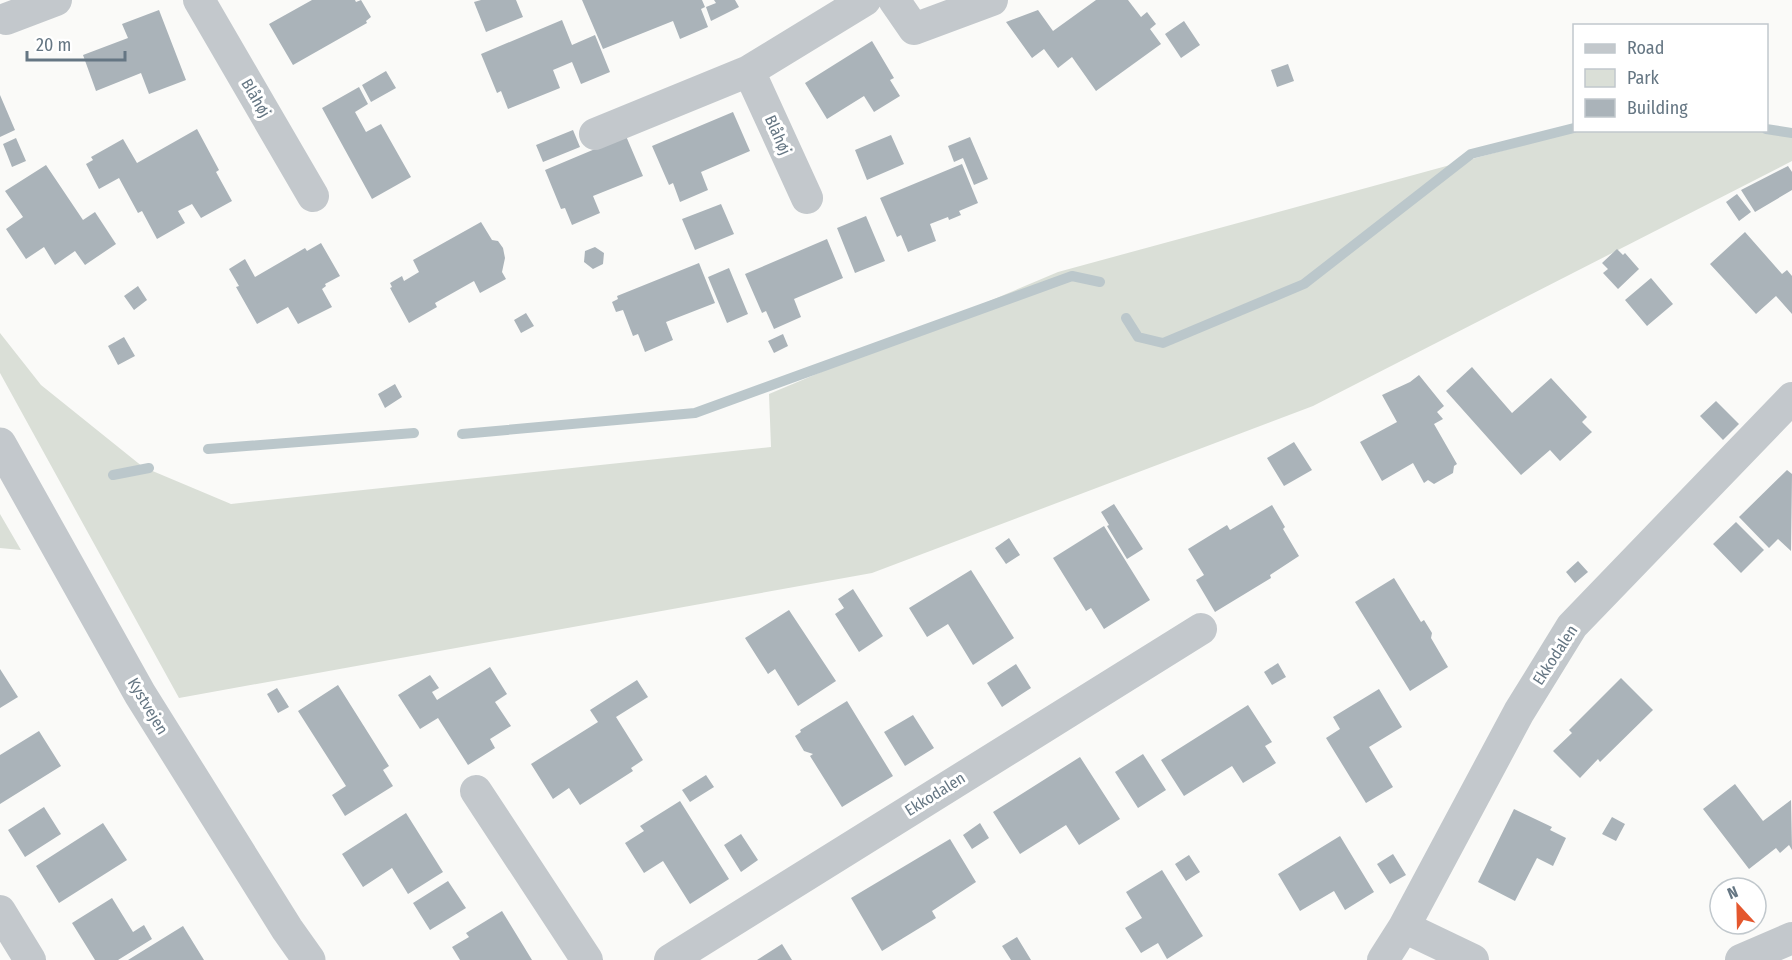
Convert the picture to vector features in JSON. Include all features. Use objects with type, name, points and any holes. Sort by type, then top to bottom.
[{"type":"street","points":[[6,19],[56,0]]},
{"type":"street","name":"Blåhøj","points":[[199,0],[313,196]]},
{"type":"street","points":[[595,134],[750,71],[865,0]]},
{"type":"street","points":[[894,0],[915,29],[992,0]]},
{"type":"street","name":"Blåhøj","points":[[750,71],[807,198]]},
{"type":"street","name":"Ekkodalen","points":[[1383,960],[1404,927],[1519,712],[1572,626],[1792,398]]},
{"type":"street","name":"Kystvejen","points":[[0,444],[140,694],[287,929],[309,960]]},
{"type":"street","name":"Ekkodalen","points":[[670,960],[1201,629]]},
{"type":"street","points":[[477,791],[587,960]]},
{"type":"street","points":[[0,911],[30,960]]},
{"type":"street","points":[[1404,927],[1473,960]]},
{"type":"street","points":[[1741,960],[1792,938]]},
{"type":"green space","points":[[1768,126],[1792,130],[1792,161],[1313,406],[872,573],[179,698],[0,373],[0,333],[41,385],[143,467],[231,504],[771,447],[769,394],[1058,272],[1573,132],[1768,132]]},
{"type":"green space","points":[[0,514],[21,550],[0,548]]},
{"type":"building","points":[[312,0],[355,0],[356,2],[361,0],[371,17],[366,21],[367,23],[293,65],[269,24]]},
{"type":"building","points":[[516,0],[523,17],[486,32],[474,2]]},
{"type":"building","points":[[582,0],[702,0],[705,7],[701,9],[708,27],[680,39],[673,21],[603,49]]},
{"type":"building","points":[[714,0],[735,0],[739,7],[711,21],[706,7],[716,3]]},
{"type":"building","points":[[1096,0],[1128,0],[1141,17],[1147,12],[1156,24],[1150,29],[1161,44],[1096,91],[1072,57],[1058,68],[1044,49],[1032,58],[1006,22],[1038,10],[1053,31]]},
{"type":"building","points":[[159,10],[186,80],[149,94],[141,73],[96,91],[83,55],[128,38],[122,24]]},
{"type":"building","points":[[562,20],[572,45],[595,35],[610,72],[581,84],[572,62],[553,70],[560,88],[508,109],[501,91],[497,93],[481,54]]},
{"type":"building","points":[[1184,21],[1200,45],[1181,58],[1165,34]]},
{"type":"building","points":[[872,41],[894,78],[890,80],[900,96],[874,112],[864,96],[827,119],[805,83]]},
{"type":"building","points":[[1288,64],[1294,81],[1277,87],[1271,70]]},
{"type":"building","points":[[386,71],[396,88],[371,102],[362,85]]},
{"type":"building","points":[[359,87],[368,104],[355,112],[366,132],[381,124],[411,177],[372,199],[322,108]]},
{"type":"building","points":[[0,95],[15,130],[0,137]]},
{"type":"building","points":[[733,112],[750,151],[701,172],[708,190],[680,202],[673,183],[669,185],[652,146]]},
{"type":"building","points":[[197,129],[219,170],[216,172],[232,201],[201,218],[192,204],[178,211],[185,223],[157,239],[142,211],[138,213],[119,178],[99,189],[86,164],[93,160],[91,157],[123,139],[137,163]]},
{"type":"building","points":[[573,130],[580,147],[543,162],[536,145]]},
{"type":"building","points":[[891,135],[904,164],[867,180],[855,150]]},
{"type":"building","points":[[626,136],[643,176],[593,196],[600,213],[572,225],[565,208],[561,209],[545,170]]},
{"type":"building","points":[[970,137],[988,179],[974,185],[963,158],[954,162],[948,146]]},
{"type":"building","points":[[16,138],[26,161],[12,167],[3,144]]},
{"type":"building","points":[[962,164],[978,203],[959,211],[961,215],[930,224],[936,241],[908,252],[901,235],[897,237],[880,198]]},
{"type":"building","points":[[46,165],[83,220],[95,212],[116,244],[85,265],[75,251],[55,265],[44,247],[26,259],[6,229],[23,217],[5,191]]},
{"type":"building","points":[[1788,166],[1792,172],[1792,190],[1755,212],[1741,190]]},
{"type":"building","points":[[1737,194],[1751,212],[1739,221],[1726,202]]},
{"type":"building","points":[[721,204],[734,234],[695,250],[682,219]]},
{"type":"building","points":[[866,216],[885,261],[855,273],[837,228]]},
{"type":"building","points":[[481,222],[492,240],[498,241],[503,248],[505,258],[502,272],[506,279],[480,293],[474,281],[435,303],[437,307],[409,323],[390,288],[392,287],[390,283],[402,276],[404,281],[419,272],[413,260]]},
{"type":"building","points":[[1745,232],[1782,274],[1787,270],[1792,276],[1792,314],[1776,296],[1756,314],[1710,264]]},
{"type":"building","points":[[827,239],[843,278],[794,299],[801,317],[774,329],[766,311],[762,313],[745,274]]},
{"type":"building","points":[[321,243],[340,276],[325,284],[326,286],[322,289],[332,307],[298,324],[288,307],[257,324],[236,287],[239,286],[229,269],[245,259],[255,277],[305,248],[307,251]]},
{"type":"building","points":[[595,247],[604,253],[603,264],[593,269],[584,262],[585,251]]},
{"type":"building","points":[[1617,249],[1623,255],[1625,253],[1639,269],[1618,289],[1603,273],[1608,269],[1602,263]]},
{"type":"building","points":[[699,263],[715,303],[666,322],[673,340],[645,352],[638,334],[633,336],[623,310],[616,312],[612,302],[618,299],[617,296]]},
{"type":"building","points":[[729,268],[748,314],[727,323],[708,277]]},
{"type":"building","points":[[1651,278],[1673,304],[1647,326],[1625,300]]},
{"type":"building","points":[[138,286],[147,300],[134,310],[124,296]]},
{"type":"building","points":[[526,313],[534,326],[521,333],[514,320]]},
{"type":"building","points":[[783,334],[788,346],[774,353],[768,341]]},
{"type":"building","points":[[124,337],[135,356],[118,365],[108,346]]},
{"type":"building","points":[[1472,367],[1512,413],[1551,378],[1587,417],[1582,422],[1592,432],[1560,461],[1550,450],[1521,475],[1446,391]]},
{"type":"building","points":[[1419,375],[1444,406],[1437,412],[1443,419],[1434,424],[1457,464],[1454,466],[1453,473],[1434,484],[1428,480],[1424,483],[1413,463],[1382,481],[1360,442],[1397,422],[1382,395],[1410,382]]},
{"type":"building","points":[[395,384],[402,397],[385,408],[378,394]]},
{"type":"building","points":[[1716,401],[1739,424],[1723,440],[1700,416]]},
{"type":"building","points":[[1294,442],[1312,470],[1284,486],[1267,458]]},
{"type":"building","points":[[1787,470],[1792,474],[1791,551],[1778,539],[1769,548],[1739,517]]},
{"type":"building","points":[[1114,504],[1143,549],[1127,559],[1101,512]]},
{"type":"building","points":[[1272,505],[1299,556],[1270,575],[1271,578],[1215,612],[1196,580],[1204,575],[1188,549],[1227,525],[1230,530]]},
{"type":"building","points":[[1736,522],[1764,550],[1741,573],[1713,544]]},
{"type":"building","points":[[1104,526],[1150,600],[1104,629],[1091,608],[1086,611],[1053,558]]},
{"type":"building","points":[[1009,538],[1020,555],[1006,564],[995,548]]},
{"type":"building","points":[[1578,561],[1588,572],[1575,583],[1566,572]]},
{"type":"building","points":[[971,570],[1014,638],[973,665],[948,624],[927,637],[909,608]]},
{"type":"building","points":[[1394,578],[1421,622],[1424,620],[1432,633],[1431,638],[1448,667],[1410,691],[1355,602]]},
{"type":"building","points":[[853,589],[883,636],[859,652],[835,614],[844,608],[838,599]]},
{"type":"building","points":[[789,610],[836,681],[798,706],[775,669],[768,674],[745,638]]},
{"type":"building","points":[[1278,663],[1286,677],[1272,685],[1264,672]]},
{"type":"building","points":[[1016,664],[1031,688],[1002,707],[987,683]]},
{"type":"building","points":[[490,667],[507,694],[495,702],[511,726],[490,739],[495,748],[468,765],[438,718],[420,729],[398,695],[430,675],[439,688],[432,692],[437,700]]},
{"type":"building","points":[[0,669],[18,697],[0,708]]},
{"type":"building","points":[[1621,678],[1653,710],[1600,762],[1598,759],[1580,778],[1553,751],[1572,733],[1569,730]]},
{"type":"building","points":[[637,680],[648,697],[616,717],[643,760],[631,768],[633,771],[580,805],[569,788],[553,799],[531,764],[598,722],[590,710]]},
{"type":"building","points":[[338,685],[389,766],[383,770],[393,786],[345,816],[332,795],[346,786],[298,711]]},
{"type":"building","points":[[277,688],[289,707],[278,713],[267,694]]},
{"type":"building","points":[[1379,689],[1402,727],[1369,747],[1393,787],[1366,803],[1326,738],[1340,729],[1333,717]]},
{"type":"building","points":[[847,701],[893,776],[842,807],[810,756],[813,754],[804,751],[795,736],[801,732],[800,730]]},
{"type":"building","points":[[1248,705],[1272,742],[1265,746],[1276,763],[1243,783],[1232,766],[1184,796],[1161,760]]},
{"type":"building","points":[[913,715],[934,748],[905,766],[884,732]]},
{"type":"building","points":[[39,731],[61,766],[0,804],[0,755]]},
{"type":"building","points":[[1143,754],[1166,790],[1138,808],[1115,772]]},
{"type":"building","points":[[1080,757],[1120,819],[1079,845],[1066,825],[1020,854],[993,812]]},
{"type":"building","points":[[706,775],[714,787],[690,802],[682,790]]},
{"type":"building","points":[[1735,784],[1763,821],[1791,800],[1792,850],[1789,845],[1780,853],[1776,848],[1749,869],[1703,809]]},
{"type":"building","points":[[680,801],[729,879],[690,904],[663,861],[644,873],[625,843],[644,831],[640,826]]},
{"type":"building","points":[[44,807],[61,834],[25,857],[8,830]]},
{"type":"building","points":[[1514,809],[1552,827],[1550,830],[1566,838],[1553,866],[1537,858],[1515,901],[1478,882]]},
{"type":"building","points":[[406,813],[443,872],[408,894],[392,868],[363,887],[342,854]]},
{"type":"building","points":[[1612,817],[1625,824],[1616,841],[1602,834]]},
{"type":"building","points":[[103,823],[127,860],[59,903],[36,866]]},
{"type":"building","points":[[980,823],[989,838],[972,849],[963,835]]},
{"type":"building","points":[[741,834],[758,860],[741,872],[724,845]]},
{"type":"building","points":[[1340,836],[1374,892],[1345,910],[1334,891],[1300,911],[1278,874]]},
{"type":"building","points":[[950,839],[976,882],[932,911],[936,918],[882,951],[851,898]]},
{"type":"building","points":[[1393,854],[1406,875],[1390,884],[1377,864]]},
{"type":"building","points":[[1189,855],[1200,872],[1186,881],[1175,864]]},
{"type":"building","points":[[1162,870],[1203,936],[1167,959],[1158,943],[1141,953],[1125,928],[1142,918],[1126,892]]},
{"type":"building","points":[[448,881],[466,908],[430,930],[413,903]]},
{"type":"building","points":[[112,898],[133,932],[144,925],[152,939],[118,960],[95,960],[72,923]]},
{"type":"building","points":[[502,911],[532,960],[460,960],[452,947],[469,937],[466,933]]},
{"type":"building","points":[[183,926],[204,960],[128,960]]},
{"type":"building","points":[[1017,937],[1031,960],[1011,960],[1002,946]]},
{"type":"building","points":[[782,944],[792,960],[757,960]]},
{"type":"waterway","points":[[1126,318],[1138,337],[1163,343],[1304,284],[1471,154],[1573,128]]},
{"type":"waterway","points":[[1768,129],[1792,133]]},
{"type":"waterway","points":[[462,434],[695,413],[1072,276],[1100,282]]},
{"type":"waterway","points":[[208,449],[414,433]]},
{"type":"waterway","points":[[113,475],[149,468]]}]
